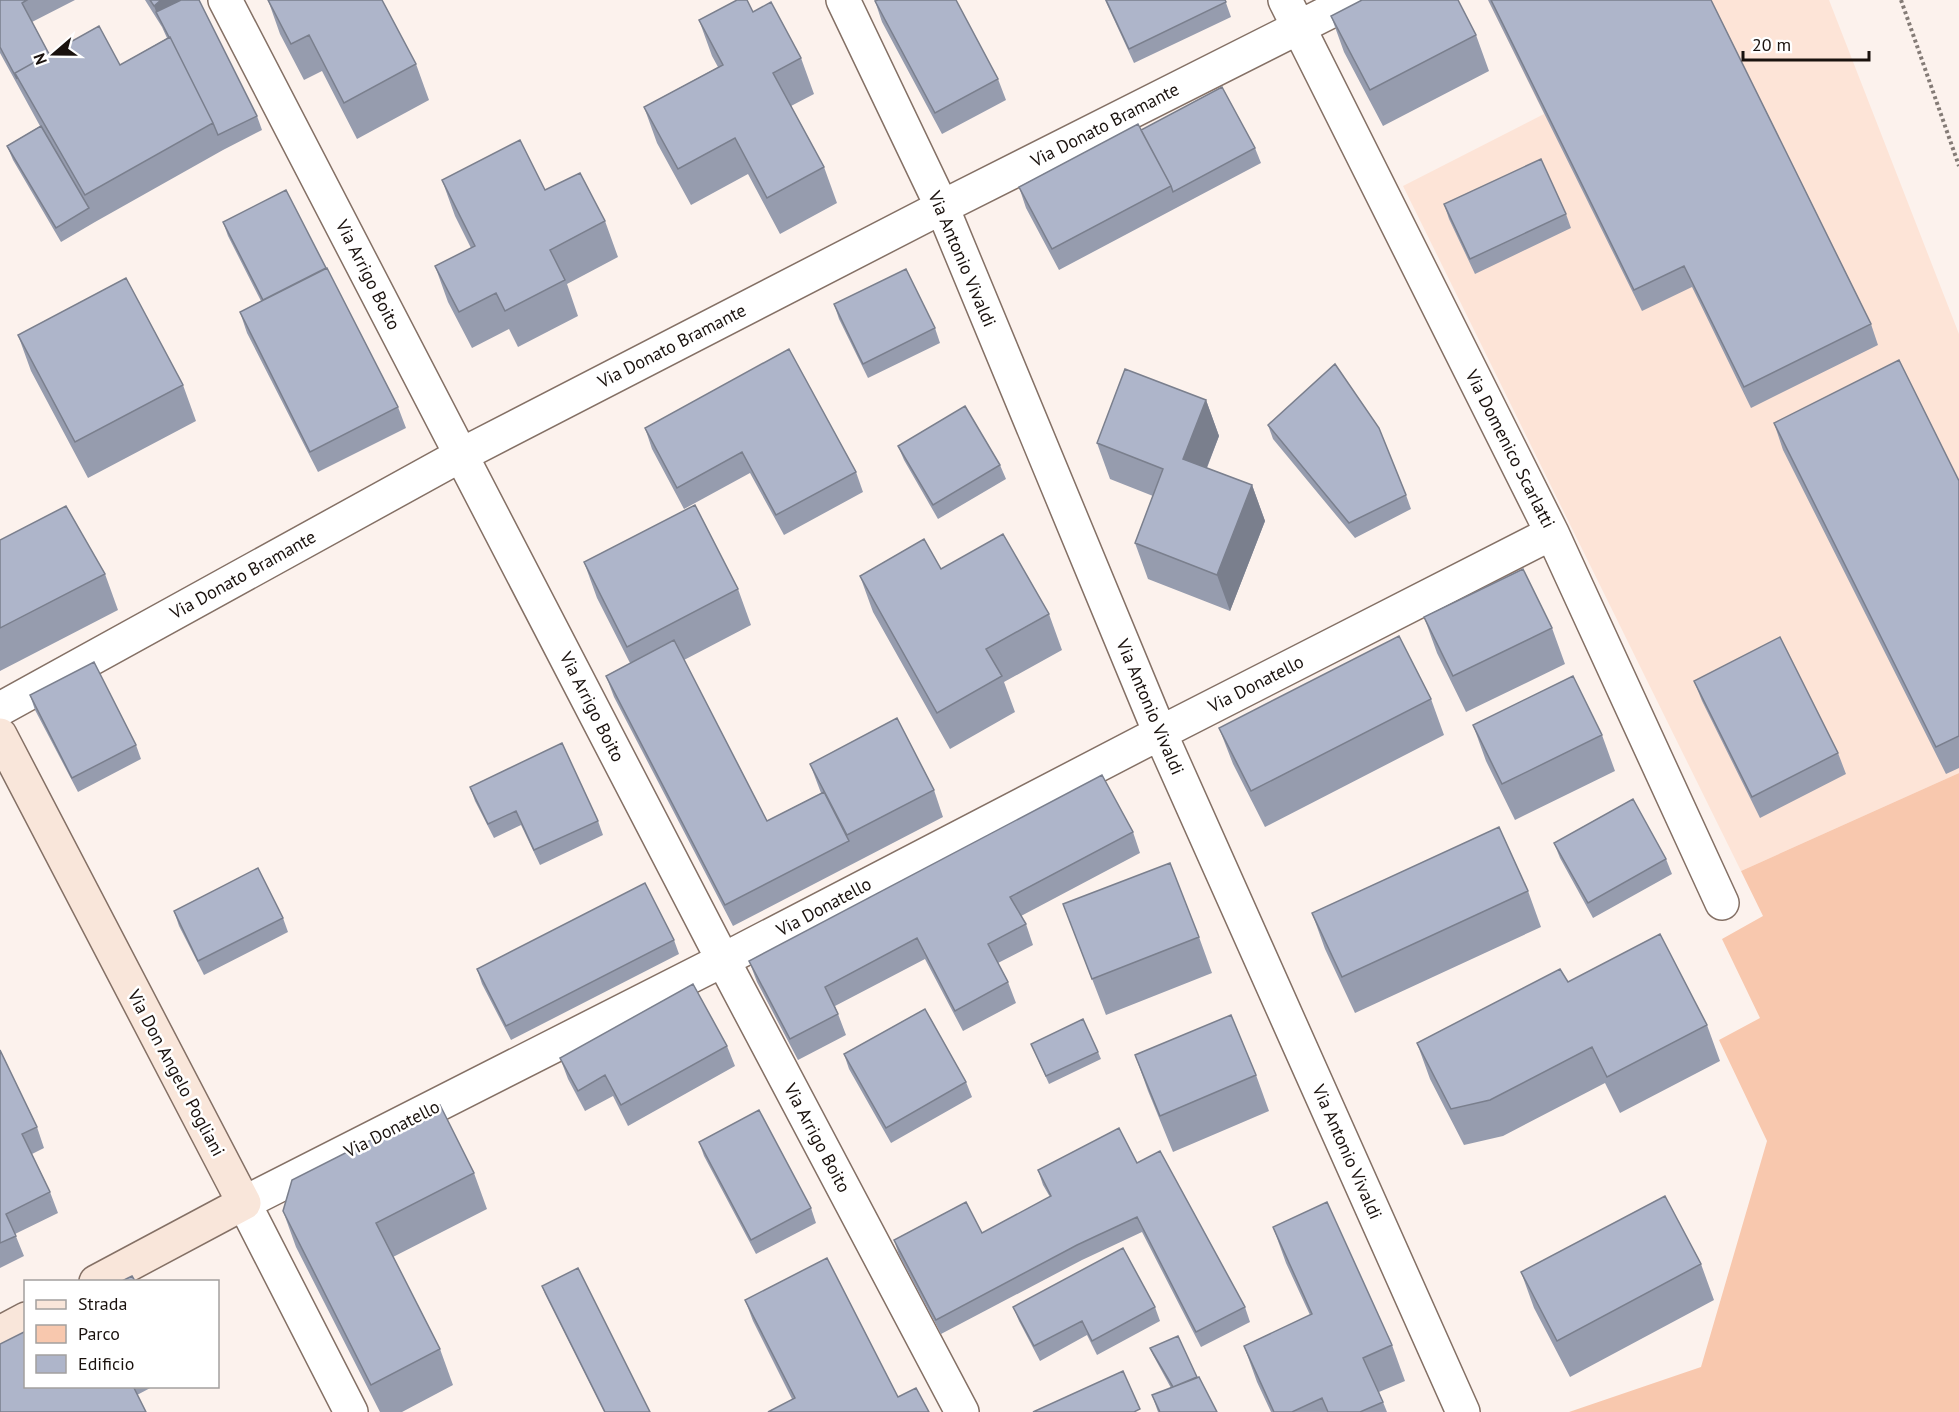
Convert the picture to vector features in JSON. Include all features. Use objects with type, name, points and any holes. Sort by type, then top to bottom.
[{"type":"street","name":"Via Arrigo Boito","points":[[225,0],[723,960],[962,1412]]},
{"type":"street","name":"Via Antonio Vivaldi","points":[[843,0],[942,207],[1160,732],[1463,1412]]},
{"type":"street","name":"Via Donato Bramante","points":[[0,709],[461,455],[942,207],[1292,14],[1353,0]]},
{"type":"street","name":"Via Domenico Scarlatti","points":[[1292,14],[1552,533],[1722,903]]},
{"type":"street","name":"Via Donatello","points":[[98,1280],[244,1203],[723,960],[1160,732],[1552,533]]},
{"type":"street","name":"Via Don Angelo Pogliani","points":[[0,735],[351,1412]]},
{"type":"street","points":[[0,1333],[24,1320]]},
{"type":"path","points":[[1901,0],[1959,166]]},
{"type":"shaded area","points":[[1488,0],[1829,0],[1959,334],[1959,773],[1741,871],[1403,186],[1544,114]]},
{"type":"green space","points":[[1959,773],[1959,1412],[1569,1412],[1701,1367],[1767,1141],[1719,1040],[1760,1018],[1722,939],[1763,916],[1741,871]]},
{"type":"building","points":[[0,0],[27,0],[22,3],[49,54],[15,73],[17,79],[0,47]]},
{"type":"building","points":[[150,0],[161,0],[154,6]]},
{"type":"building","points":[[181,0],[199,0],[257,116],[218,135],[156,12]]},
{"type":"building","points":[[268,0],[382,0],[416,64],[344,103],[309,35],[291,44]]},
{"type":"building","points":[[737,0],[747,0],[753,12],[771,2],[801,58],[773,73],[824,167],[767,198],[735,138],[678,169],[644,107],[723,65],[699,20]]},
{"type":"building","points":[[956,0],[998,79],[935,113],[875,1]]},
{"type":"building","points":[[1106,0],[1225,0],[1226,2],[1129,49]]},
{"type":"building","points":[[1362,0],[1458,0],[1476,35],[1370,90],[1331,16]]},
{"type":"building","points":[[1491,0],[1711,0],[1871,324],[1744,387],[1684,266],[1634,290]]},
{"type":"building","points":[[99,26],[120,65],[170,37],[213,123],[85,195],[15,73]]},
{"type":"building","points":[[1222,87],[1255,148],[1173,192],[1141,130]]},
{"type":"building","points":[[1138,124],[1171,186],[1052,249],[1019,187]]},
{"type":"building","points":[[41,126],[89,208],[56,228],[7,146]]},
{"type":"building","points":[[520,140],[545,190],[580,173],[605,221],[550,250],[565,280],[505,311],[496,293],[459,312],[435,266],[475,246],[442,180]]},
{"type":"building","points":[[1541,159],[1566,214],[1470,259],[1444,204]]},
{"type":"building","points":[[286,190],[326,268],[263,300],[223,222]]},
{"type":"building","points":[[327,268],[398,407],[310,452],[240,312]]},
{"type":"building","points":[[906,269],[935,328],[863,364],[834,304]]},
{"type":"building","points":[[126,278],[183,385],[75,442],[18,335]]},
{"type":"building","points":[[789,349],[856,472],[776,515],[742,452],[677,488],[645,428]]},
{"type":"building","points":[[1899,360],[1959,481],[1959,736],[1936,747],[1774,423]]},
{"type":"building","points":[[1335,364],[1379,428],[1406,495],[1349,523],[1268,425]]},
{"type":"building","points":[[1125,369],[1206,400],[1183,459],[1252,485],[1217,575],[1135,543],[1163,469],[1097,443]]},
{"type":"building","points":[[965,406],[1000,465],[933,505],[898,446]]},
{"type":"building","points":[[695,505],[738,589],[627,647],[584,562]]},
{"type":"building","points":[[66,506],[105,574],[0,628],[0,540]]},
{"type":"building","points":[[1003,534],[1049,614],[986,649],[1002,676],[937,713],[860,576],[924,539],[941,569]]},
{"type":"building","points":[[1523,569],[1552,628],[1453,676],[1424,617]]},
{"type":"building","points":[[1399,636],[1431,699],[1251,791],[1219,728]]},
{"type":"building","points":[[1780,637],[1838,753],[1752,797],[1694,681]]},
{"type":"building","points":[[674,640],[767,821],[824,792],[849,841],[725,905],[606,676]]},
{"type":"building","points":[[94,662],[136,745],[72,778],[30,695]]},
{"type":"building","points":[[1573,676],[1602,735],[1502,784],[1473,725]]},
{"type":"building","points":[[897,718],[934,790],[847,835],[810,764]]},
{"type":"building","points":[[562,743],[598,821],[534,850],[516,811],[488,824],[470,787]]},
{"type":"building","points":[[1102,775],[1133,832],[1010,897],[1026,924],[988,944],[1008,982],[955,1011],[917,938],[825,987],[838,1014],[790,1039],[749,961]]},
{"type":"building","points":[[1633,799],[1666,859],[1588,903],[1554,843]]},
{"type":"building","points":[[1499,827],[1528,891],[1342,977],[1312,913]]},
{"type":"building","points":[[1170,863],[1199,937],[1092,979],[1063,904]]},
{"type":"building","points":[[258,868],[283,918],[198,961],[174,911]]},
{"type":"building","points":[[645,883],[674,940],[506,1026],[477,969]]},
{"type":"building","points":[[1660,934],[1707,1025],[1607,1077],[1592,1047],[1490,1100],[1451,1109],[1417,1043],[1560,969],[1568,982]]},
{"type":"building","points":[[693,984],[727,1046],[621,1105],[605,1075],[578,1091],[560,1058]]},
{"type":"building","points":[[925,1009],[966,1082],[886,1128],[844,1054]]},
{"type":"building","points":[[1231,1015],[1256,1075],[1160,1116],[1135,1055]]},
{"type":"building","points":[[1083,1019],[1098,1052],[1046,1076],[1031,1044]]},
{"type":"building","points":[[0,1050],[37,1127],[22,1134],[50,1192],[6,1214],[16,1236],[0,1243]]},
{"type":"building","points":[[440,1105],[474,1173],[376,1223],[440,1349],[371,1385],[283,1211],[292,1180]]},
{"type":"building","points":[[759,1110],[811,1208],[751,1240],[699,1142]]},
{"type":"building","points":[[1119,1128],[1137,1163],[1160,1151],[1245,1307],[1196,1332],[1137,1217],[1077,1245],[936,1320],[894,1240],[966,1202],[982,1233],[1051,1196],[1038,1170]]},
{"type":"building","points":[[1665,1196],[1701,1264],[1557,1341],[1521,1272]]},
{"type":"building","points":[[1327,1202],[1392,1345],[1363,1358],[1383,1402],[1360,1412],[1328,1412],[1322,1398],[1292,1412],[1274,1412],[1244,1346],[1312,1314],[1273,1227]]},
{"type":"building","points":[[1123,1248],[1155,1307],[1092,1341],[1082,1321],[1034,1346],[1013,1307]]},
{"type":"building","points":[[827,1258],[898,1397],[916,1388],[929,1412],[768,1412],[795,1398],[745,1300]]},
{"type":"building","points":[[578,1268],[650,1412],[605,1412],[542,1286]]},
{"type":"building","points":[[24,1332],[24,1388],[134,1388],[146,1412],[0,1412],[0,1344]]},
{"type":"building","points":[[1178,1336],[1197,1377],[1173,1387],[1150,1348]]},
{"type":"building","points":[[1123,1371],[1140,1409],[1134,1412],[1033,1412]]},
{"type":"building","points":[[1199,1377],[1217,1412],[1160,1412],[1152,1395]]}]
